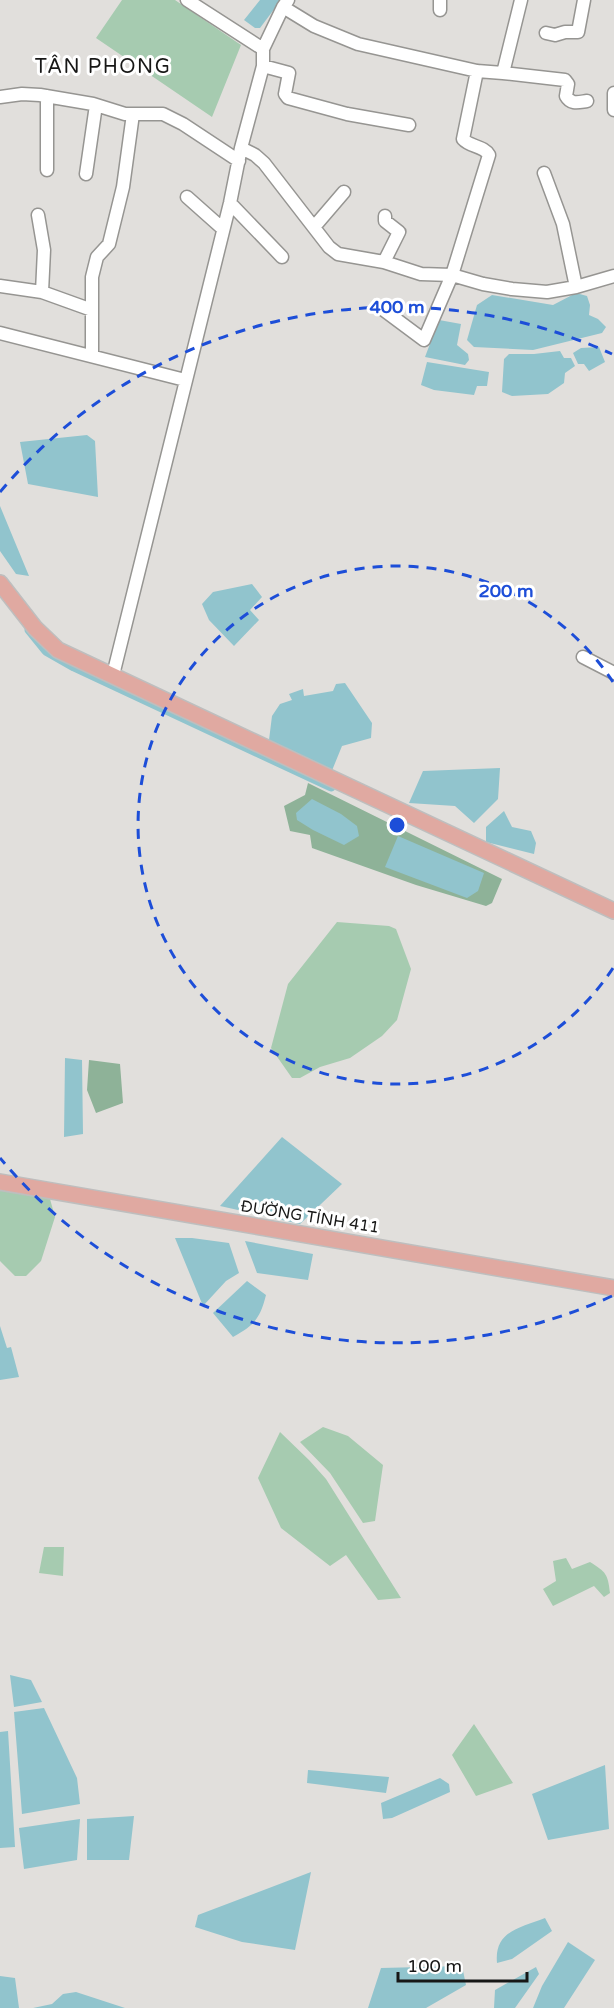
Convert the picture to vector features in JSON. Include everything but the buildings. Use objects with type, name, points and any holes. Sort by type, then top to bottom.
[{"type":"main road","points":[[0,583],[35,628],[58,650],[614,911]]},
{"type":"main road","name":"ĐƯỜNG TỈNH 411","points":[[0,1182],[614,1287]]},
{"type":"street","points":[[188,0],[263,49]]},
{"type":"street","points":[[503,73],[521,0]]},
{"type":"street","points":[[546,33],[555,35],[578,32],[584,0]]},
{"type":"street","points":[[113,675],[263,66],[263,49],[286,4],[314,26],[358,44],[477,71],[565,80],[568,84],[567,96],[570,101],[587,101]]},
{"type":"street","points":[[263,66],[289,73],[285,94],[288,98],[347,114],[409,125]]},
{"type":"street","points":[[381,308],[424,340],[452,274],[489,155],[486,151],[463,139],[477,71]]},
{"type":"street","points":[[614,93],[614,110]]},
{"type":"street","points":[[0,97],[22,94],[46,96],[96,105],[125,114],[156,114],[170,117],[240,155],[255,155],[264,163],[335,253],[384,262],[421,274],[452,274],[483,285],[547,292],[576,287],[614,276]]},
{"type":"street","points":[[46,96],[47,170]]},
{"type":"street","points":[[86,174],[96,105]]},
{"type":"street","points":[[92,355],[92,277],[97,257],[109,244],[123,187],[133,114]]},
{"type":"street","points":[[544,173],[562,224],[576,287]]},
{"type":"street","points":[[314,227],[344,192]]},
{"type":"street","points":[[187,197],[223,229]]},
{"type":"street","points":[[230,203],[282,257]]},
{"type":"street","points":[[38,215],[44,250],[42,292]]},
{"type":"street","points":[[384,262],[399,232],[386,221],[385,216]]},
{"type":"street","points":[[0,286],[42,292],[92,310]]},
{"type":"street","points":[[0,333],[185,380]]},
{"type":"street","points":[[584,657],[614,673]]},
{"type":"green space","points":[[122,0],[175,0],[241,45],[212,117],[96,38]]},
{"type":"green space","points":[[308,783],[502,879],[492,903],[486,906],[416,885],[312,848],[310,835],[290,831],[284,806],[305,795]]},
{"type":"green space","points":[[337,922],[389,926],[396,929],[411,969],[397,1020],[382,1036],[350,1058],[320,1067],[300,1078],[292,1078],[271,1048],[288,984]]},
{"type":"green space","points":[[89,1060],[120,1064],[123,1103],[96,1113],[87,1090]]},
{"type":"green space","points":[[0,1189],[50,1199],[55,1217],[41,1261],[26,1276],[15,1276],[0,1261]]},
{"type":"green space","points":[[323,1427],[348,1436],[383,1465],[375,1521],[363,1523],[330,1473],[300,1442]]},
{"type":"green space","points":[[280,1432],[326,1479],[401,1598],[378,1600],[346,1555],[330,1566],[281,1528],[258,1478]]},
{"type":"green space","points":[[44,1547],[64,1547],[63,1576],[39,1573]]},
{"type":"green space","points":[[566,1558],[572,1569],[590,1562],[600,1568],[607,1577],[610,1593],[604,1597],[594,1586],[553,1606],[543,1589],[556,1581],[553,1561]]},
{"type":"green space","points":[[474,1724],[513,1783],[476,1796],[452,1755]]},
{"type":"water","points":[[260,0],[281,0],[260,28],[255,28],[244,20]]},
{"type":"water","points":[[576,293],[587,296],[590,305],[589,315],[598,319],[606,327],[602,333],[533,350],[474,347],[467,340],[477,305],[492,295],[553,305]]},
{"type":"water","points":[[439,320],[461,324],[457,345],[468,354],[469,360],[465,365],[425,357]]},
{"type":"water","points":[[599,347],[605,362],[589,371],[584,364],[578,364],[573,353],[581,348]]},
{"type":"water","points":[[560,351],[564,358],[571,358],[575,366],[565,373],[564,383],[548,394],[512,396],[502,392],[504,359],[509,354]]},
{"type":"water","points":[[427,362],[489,372],[487,386],[477,386],[474,395],[434,390],[421,385]]},
{"type":"water","points":[[87,435],[95,441],[98,497],[28,484],[20,442]]},
{"type":"water","points":[[0,506],[29,576],[16,574],[0,551]]},
{"type":"water","points":[[252,584],[262,597],[250,610],[259,620],[234,646],[209,620],[202,604],[213,592]]},
{"type":"water","points":[[345,683],[372,723],[371,738],[342,746],[331,773],[269,740],[272,716],[280,704],[292,700],[289,694],[303,689],[304,696],[333,691],[336,684]]},
{"type":"water","points":[[500,768],[498,799],[474,823],[455,806],[409,803],[423,771]]},
{"type":"water","points":[[312,799],[341,814],[357,826],[359,836],[344,845],[297,820],[296,813]]},
{"type":"water","points":[[504,811],[512,827],[531,831],[536,843],[534,854],[486,842],[486,827]]},
{"type":"water","points":[[398,836],[484,873],[478,891],[467,898],[385,867]]},
{"type":"water","points":[[65,1058],[82,1060],[83,1134],[64,1137]]},
{"type":"water","points":[[282,1137],[342,1184],[300,1224],[220,1206]]},
{"type":"water","points":[[175,1238],[229,1243],[239,1273],[226,1281],[203,1306]]},
{"type":"water","points":[[245,1241],[313,1254],[308,1280],[257,1273]]},
{"type":"water","points":[[247,1281],[266,1295],[255,1320],[233,1337],[213,1313]]},
{"type":"water","points":[[0,1326],[7,1348],[11,1347],[19,1377],[0,1380]]},
{"type":"water","points":[[10,1675],[31,1680],[42,1702],[14,1707]]},
{"type":"water","points":[[44,1708],[77,1778],[80,1804],[22,1814],[14,1712]]},
{"type":"water","points":[[8,1731],[15,1847],[0,1848],[0,1732]]},
{"type":"water","points":[[605,1765],[609,1829],[548,1840],[532,1794]]},
{"type":"water","points":[[308,1770],[389,1777],[386,1793],[307,1783]]},
{"type":"water","points":[[440,1778],[449,1784],[450,1792],[392,1818],[383,1819],[381,1803]]},
{"type":"water","points":[[134,1816],[129,1860],[87,1860],[87,1819]]},
{"type":"water","points":[[80,1819],[77,1860],[24,1869],[19,1828]]},
{"type":"water","points":[[311,1872],[295,1950],[242,1942],[195,1927],[198,1915]]},
{"type":"water","points":[[545,1918],[552,1931],[512,1959],[497,1963],[497,1952],[504,1937],[518,1928]]},
{"type":"water","points":[[568,1942],[595,1960],[564,2008],[533,2008],[542,1986]]},
{"type":"water","points":[[462,1966],[466,1985],[426,2008],[368,2008],[381,1968]]},
{"type":"water","points":[[536,1967],[539,1974],[515,2008],[494,2008],[495,1990]]},
{"type":"water","points":[[0,1976],[15,1978],[19,2008],[0,2008]]},
{"type":"water","points":[[76,1992],[125,2008],[33,2008],[52,2004],[63,1994]]},
{"type":"waterway","points":[[29,630],[46,651],[74,667],[331,787]]},
{"type":"district","name":"TÂN PHONG","points":[[103,67]]}]
